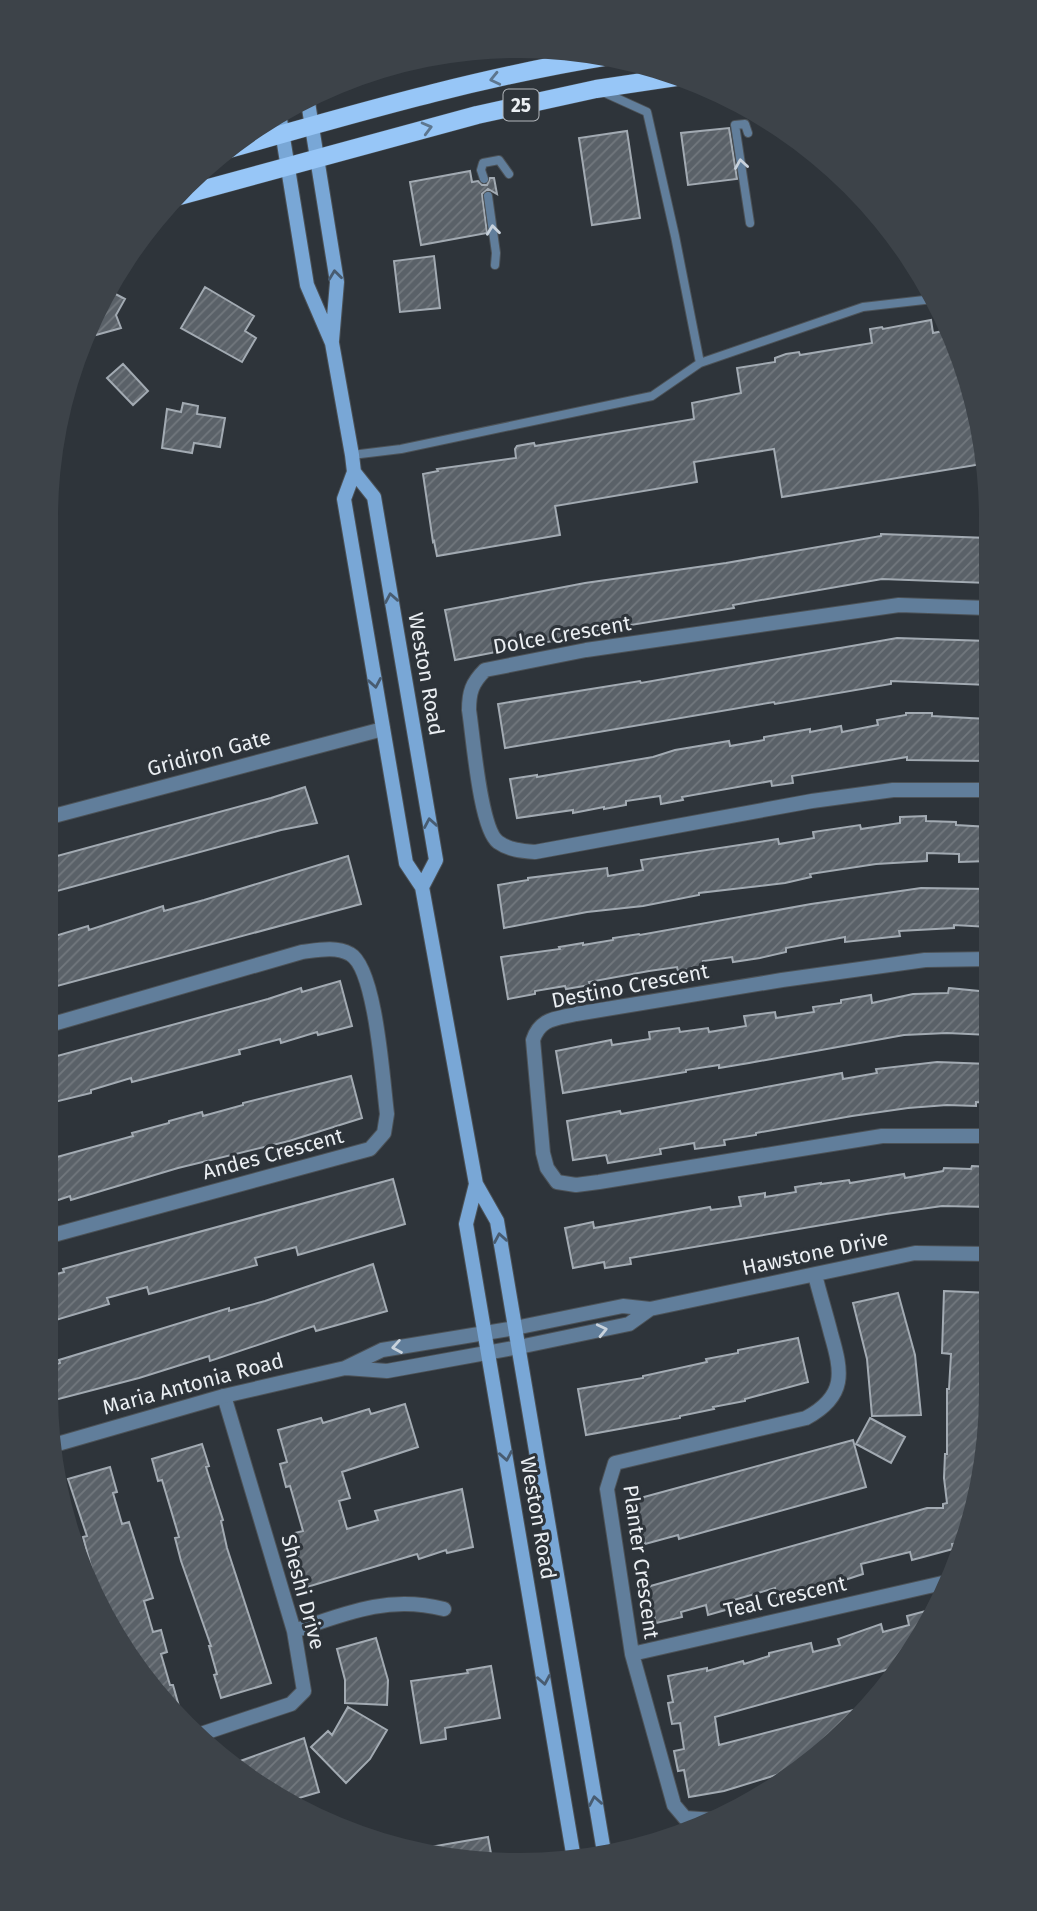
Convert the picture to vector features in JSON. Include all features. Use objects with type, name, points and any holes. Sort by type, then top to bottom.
[{"type":"main road","name":"25","points":[[252,143],[448,90],[578,62]]},
{"type":"main road","name":"25","points":[[194,192],[477,115],[596,89],[659,80]]},
{"type":"main road","name":"Weston Road","points":[[309,108],[337,282],[332,343]]},
{"type":"main road","name":"Weston Road","points":[[280,124],[306,285],[332,343],[352,455],[354,472],[344,499],[406,863],[422,887],[476,1184],[497,1221],[603,1845]]},
{"type":"main road","name":"Weston Road","points":[[354,472],[374,497],[436,860],[422,887]]},
{"type":"main road","name":"Weston Road","points":[[476,1184],[466,1224],[572,1850]]},
{"type":"street","name":"Dolce Crescent","points":[[979,608],[899,605],[574,653],[485,670],[473,682],[469,710],[485,821],[496,841],[512,849],[535,852],[812,801],[892,790],[979,790]]},
{"type":"street","name":"Gridiron Gate","points":[[58,815],[383,729]]},
{"type":"street","name":"Andes Crescent","points":[[58,1023],[302,952],[333,949],[352,954],[370,989],[387,1114],[384,1133],[370,1149],[58,1234]]},
{"type":"street","name":"Destino Crescent","points":[[979,959],[925,960],[782,980],[576,1014],[551,1020],[537,1028],[533,1040],[543,1153],[547,1168],[557,1182],[576,1185],[598,1182],[882,1136],[979,1136]]},
{"type":"street","name":"Hawstone Drive","points":[[515,1328],[623,1306],[650,1309],[915,1253],[979,1254]]},
{"type":"street","name":"Planter Crescent","points":[[694,1819],[685,1818],[674,1805],[632,1654],[607,1489],[615,1463],[806,1418],[823,1409],[839,1381],[839,1361],[815,1275]]},
{"type":"street","name":"Hawstone Drive","points":[[519,1348],[629,1324],[650,1309]]},
{"type":"street","name":"Maria Antonia Road","points":[[61,1443],[224,1396],[345,1368],[382,1350],[515,1328]]},
{"type":"street","name":"Maria Antonia Road","points":[[345,1368],[387,1371],[519,1348]]},
{"type":"street","name":"Sheshi Drive","points":[[208,1732],[291,1704],[304,1691],[294,1631],[224,1396]]},
{"type":"street","name":"Teal Crescent","points":[[632,1654],[937,1585]]},
{"type":"street","points":[[294,1631],[357,1609],[377,1605],[421,1603],[444,1608]]},
{"type":"lane","points":[[596,89],[647,112],[700,363]]},
{"type":"lane","points":[[748,133],[745,124],[735,125],[750,223]]},
{"type":"lane","points":[[484,179],[481,170],[483,163],[499,160],[509,174]]},
{"type":"lane","points":[[488,196],[495,265]]},
{"type":"lane","points":[[352,455],[401,449],[652,396],[700,363],[863,307],[924,300]]},
{"type":"building","points":[[729,128],[737,179],[688,185],[681,133]]},
{"type":"building","points":[[627,131],[640,218],[592,225],[579,138]]},
{"type":"building","points":[[470,171],[472,182],[478,181],[482,185],[487,185],[490,178],[494,178],[497,194],[488,189],[482,194],[487,233],[421,245],[410,182]]},
{"type":"building","points":[[434,256],[440,308],[400,312],[394,261]]},
{"type":"building","points":[[205,287],[254,316],[245,331],[256,338],[242,362],[181,328]]},
{"type":"building","points":[[116,294],[125,299],[116,315],[121,328],[96,335]]},
{"type":"building","points":[[931,320],[933,333],[939,332],[964,399],[976,465],[782,497],[774,449],[694,462],[697,482],[555,506],[560,535],[437,556],[423,474],[438,471],[437,469],[516,458],[517,446],[534,443],[535,446],[694,419],[692,403],[741,393],[737,368],[775,362],[775,358],[786,354],[799,352],[800,355],[872,343],[870,329]]},
{"type":"building","points":[[123,364],[148,391],[133,405],[107,378]]},
{"type":"building","points":[[183,403],[198,406],[197,414],[225,418],[220,447],[194,443],[192,453],[162,448],[167,409],[181,412]]},
{"type":"building","points":[[881,536],[979,538],[979,583],[882,579],[733,605],[734,608],[594,631],[455,660],[445,610],[585,583],[726,563]]},
{"type":"building","points":[[897,638],[979,641],[979,685],[891,681],[891,684],[505,748],[498,704],[640,681],[641,683]]},
{"type":"building","points":[[932,713],[932,716],[979,719],[979,761],[907,760],[907,757],[792,776],[793,783],[772,786],[771,781],[682,797],[683,800],[661,804],[660,796],[626,801],[626,805],[604,809],[573,813],[573,810],[517,818],[510,779],[537,777],[653,757],[675,750],[729,741],[730,746],[810,729],[810,732],[841,726],[842,732],[878,725],[877,720]]},
{"type":"building","points":[[305,787],[317,823],[281,830],[58,891],[58,856]]},
{"type":"building","points":[[926,816],[926,821],[979,826],[979,861],[959,862],[959,854],[927,853],[927,861],[876,864],[810,874],[811,877],[785,883],[699,893],[643,906],[587,912],[504,928],[498,885],[528,878],[607,868],[608,876],[643,870],[641,860],[778,839],[779,844],[814,838],[813,832],[860,825],[861,829],[900,823],[900,817]]},
{"type":"building","points":[[348,856],[361,904],[58,986],[58,935],[88,926],[89,930],[163,906],[164,911]]},
{"type":"building","points":[[921,888],[979,889],[979,926],[954,925],[954,928],[899,931],[900,936],[845,942],[845,937],[786,948],[786,952],[760,958],[733,962],[732,957],[703,961],[704,967],[678,971],[677,967],[649,971],[589,982],[590,985],[535,991],[535,994],[508,999],[501,957],[613,940],[811,904]]},
{"type":"building","points":[[340,981],[352,1026],[318,1035],[317,1032],[281,1043],[280,1039],[239,1050],[240,1054],[132,1082],[131,1078],[91,1090],[91,1093],[58,1101],[58,1056],[301,988],[302,992]]},
{"type":"building","points":[[949,988],[979,991],[979,1035],[904,1035],[563,1093],[556,1051],[611,1040],[612,1045],[650,1039],[649,1032],[679,1028],[680,1032],[708,1028],[709,1032],[746,1026],[744,1016],[775,1012],[776,1018],[814,1012],[813,1007],[871,995],[872,1003],[913,994],[948,993]]},
{"type":"building","points":[[937,1062],[979,1064],[979,1102],[976,1102],[976,1106],[908,1108],[852,1116],[724,1140],[725,1145],[695,1149],[694,1143],[660,1149],[661,1154],[608,1163],[606,1155],[573,1160],[567,1121],[620,1111],[621,1114],[842,1073],[843,1079],[877,1073],[876,1069]]},
{"type":"building","points":[[351,1076],[362,1118],[289,1141],[178,1168],[71,1200],[70,1196],[58,1200],[58,1157],[133,1136],[132,1133],[169,1121],[202,1112],[203,1116],[243,1103]]},
{"type":"building","points":[[972,1166],[979,1166],[979,1207],[942,1206],[886,1214],[630,1258],[631,1264],[605,1268],[604,1262],[573,1268],[565,1228],[593,1222],[594,1228],[710,1207],[711,1210],[741,1206],[739,1197],[765,1193],[765,1197],[796,1192],[795,1187],[821,1183],[849,1180],[850,1183],[904,1174],[905,1178],[943,1171],[944,1168],[971,1169]]},
{"type":"building","points":[[393,1179],[405,1224],[298,1255],[296,1247],[255,1258],[257,1265],[149,1294],[147,1287],[107,1298],[109,1304],[58,1319],[58,1274],[64,1272],[63,1269]]},
{"type":"building","points":[[373,1264],[387,1311],[316,1331],[314,1326],[210,1361],[209,1356],[58,1399],[59,1360],[229,1308],[229,1311]]},
{"type":"building","points":[[944,1291],[979,1293],[979,1392],[975,1453],[964,1512],[952,1549],[912,1560],[910,1552],[861,1564],[863,1574],[823,1587],[777,1598],[775,1588],[727,1602],[729,1609],[708,1615],[706,1605],[681,1612],[682,1617],[656,1623],[647,1587],[927,1508],[943,1508],[943,1504],[947,1503],[944,1478],[951,1354],[942,1353]]},
{"type":"building","points":[[898,1293],[915,1355],[921,1415],[872,1416],[867,1359],[853,1303]]},
{"type":"building","points":[[798,1338],[808,1382],[680,1418],[586,1435],[578,1389],[643,1378],[707,1362],[706,1359],[738,1353],[738,1350]]},
{"type":"building","points":[[405,1404],[418,1447],[342,1472],[350,1498],[339,1501],[347,1529],[378,1520],[375,1511],[462,1489],[473,1547],[447,1553],[446,1550],[419,1559],[417,1554],[307,1587],[291,1534],[303,1531],[290,1486],[286,1487],[280,1464],[287,1462],[278,1430],[321,1418],[323,1423],[369,1409],[371,1414]]},
{"type":"building","points":[[870,1418],[905,1437],[891,1463],[856,1444]]},
{"type":"building","points":[[853,1440],[866,1487],[679,1539],[678,1535],[645,1544],[633,1500]]},
{"type":"building","points":[[202,1444],[209,1466],[206,1467],[223,1520],[221,1521],[227,1548],[271,1683],[221,1698],[214,1675],[217,1674],[211,1646],[181,1561],[175,1538],[179,1537],[162,1480],[158,1481],[152,1459]]},
{"type":"building","points":[[110,1467],[117,1492],[113,1493],[122,1524],[129,1522],[153,1598],[144,1601],[153,1632],[161,1630],[167,1652],[161,1654],[178,1702],[135,1648],[105,1596],[89,1558],[83,1537],[87,1536],[68,1479]]},
{"type":"building","points":[[924,1611],[886,1670],[715,1717],[719,1745],[851,1711],[822,1739],[775,1776],[724,1791],[689,1797],[684,1770],[678,1771],[674,1751],[684,1749],[680,1723],[672,1724],[668,1703],[673,1702],[668,1676],[707,1668],[707,1671],[743,1661],[744,1664],[769,1656],[769,1653],[811,1643],[813,1652],[840,1645],[838,1639],[881,1624],[883,1632],[909,1625],[907,1616]]},
{"type":"building","points":[[376,1638],[388,1680],[387,1705],[345,1703],[345,1680],[337,1649]]},
{"type":"building","points":[[491,1666],[500,1718],[445,1728],[446,1739],[421,1743],[411,1681],[468,1673],[467,1670]]},
{"type":"building","points":[[348,1707],[387,1730],[370,1759],[346,1783],[311,1747],[328,1731],[332,1735]]},
{"type":"building","points":[[304,1738],[319,1792],[299,1798],[242,1761]]},
{"type":"building","points":[[488,1837],[491,1852],[458,1849],[438,1846]]}]
